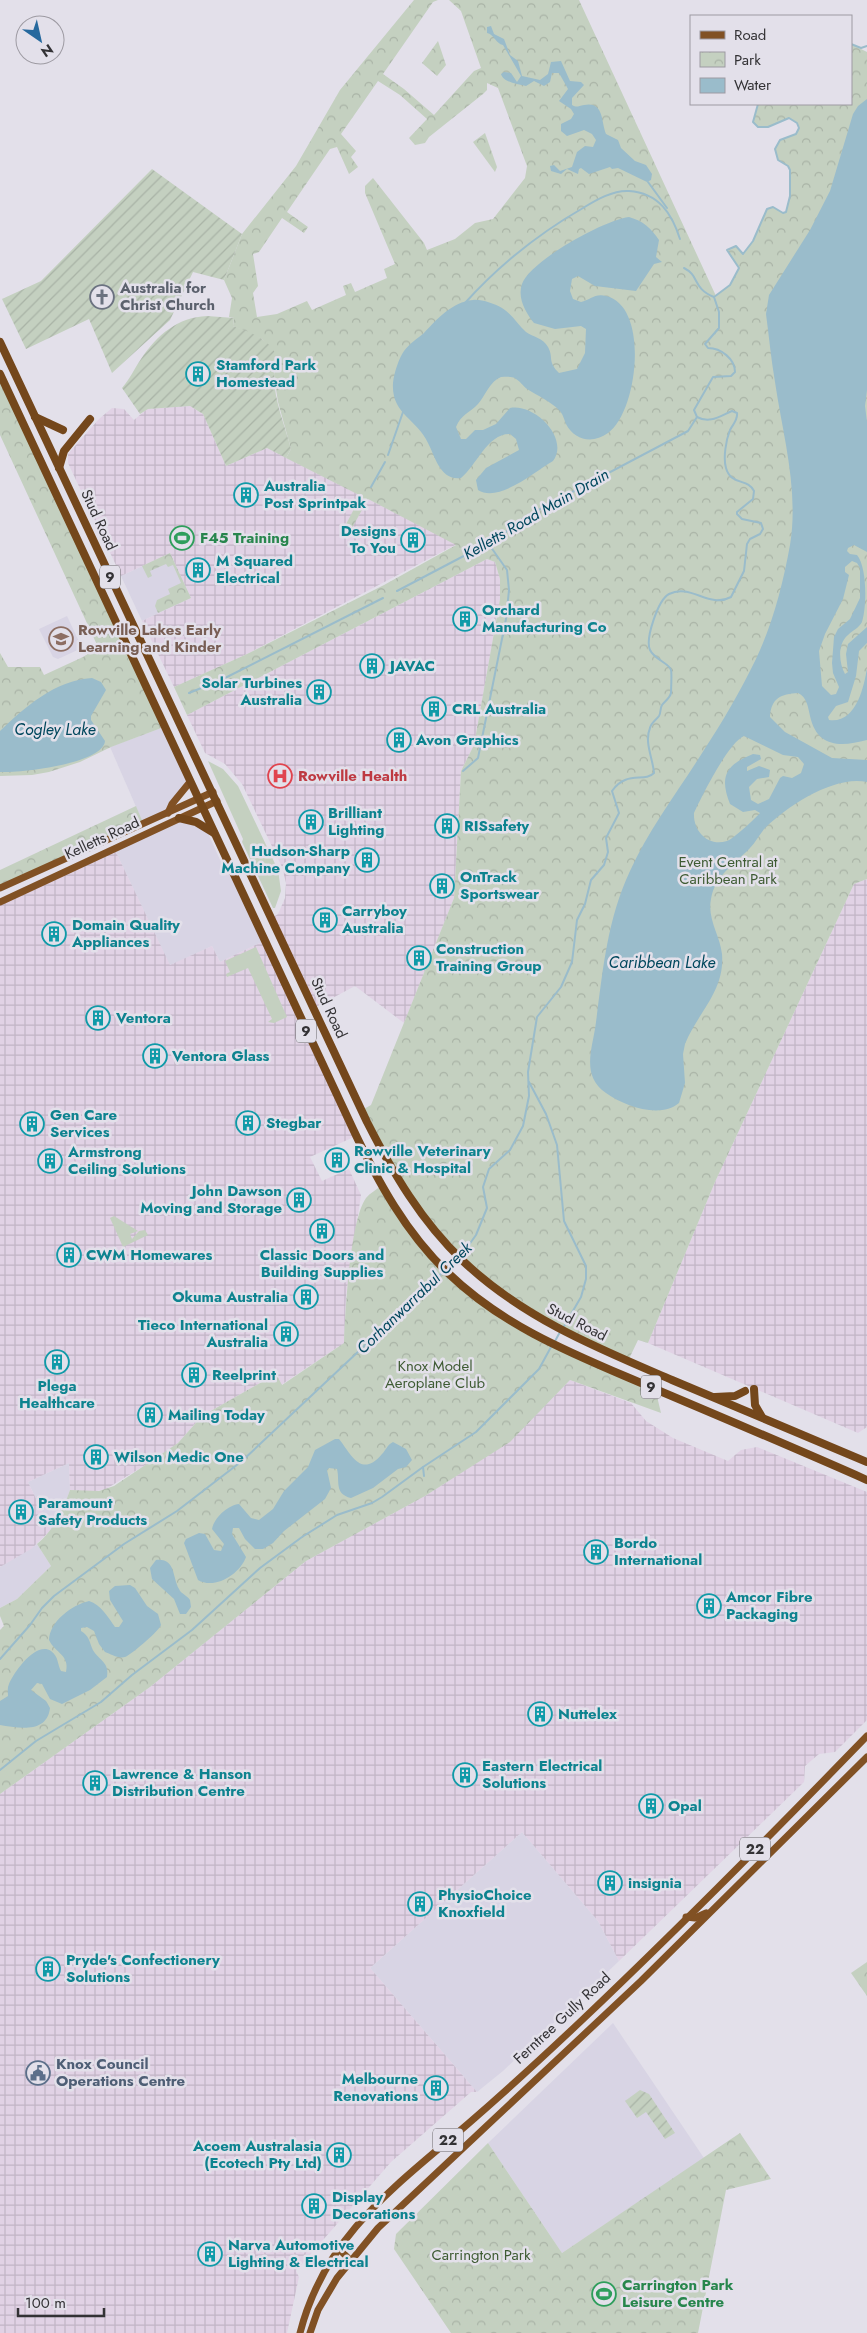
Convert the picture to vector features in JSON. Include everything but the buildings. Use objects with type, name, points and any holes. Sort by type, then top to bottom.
[{"type":"highway","name":"Stud Road","points":[[0,342],[387,1162],[413,1203],[462,1259],[514,1303],[554,1328],[867,1462]]},
{"type":"highway","name":"Stud Road","points":[[0,374],[371,1168],[396,1211],[448,1273],[486,1305],[547,1342],[867,1480]]},
{"type":"highway","points":[[35,417],[63,430]]},
{"type":"highway","points":[[59,468],[64,452],[90,419]]},
{"type":"highway","points":[[178,818],[196,822],[214,834]]},
{"type":"highway","points":[[754,1390],[755,1405],[762,1418]]},
{"type":"highway","points":[[713,1397],[735,1396],[745,1391]]},
{"type":"main road","points":[[168,813],[172,804],[190,782]]},
{"type":"main road","name":"Kelletts Road","points":[[0,888],[213,792]]},
{"type":"main road","name":"Kelletts Road","points":[[0,902],[217,801]]},
{"type":"main road","name":"Ferntree Gully Road","points":[[300,2333],[317,2283],[338,2248],[366,2216],[406,2177],[568,2032],[831,1774],[867,1736]]},
{"type":"main road","name":"Ferntree Gully Road","points":[[310,2333],[325,2296],[350,2260],[401,2205],[583,2037],[867,1757]]},
{"type":"main road","points":[[831,1774],[840,1784]]},
{"type":"main road","points":[[824,1780],[834,1790]]},
{"type":"main road","points":[[686,1917],[695,1918],[713,1909]]},
{"type":"main road","points":[[338,2248],[350,2260]]},
{"type":"shaded area","points":[[190,406],[203,414],[226,466],[267,448],[362,496],[345,526],[352,527],[368,499],[457,544],[247,654],[174,687],[142,621],[191,598],[170,553],[121,576],[68,463],[68,454],[99,419],[112,408],[124,409],[134,420],[147,409]]},
{"type":"shaded area","points":[[170,553],[191,598],[142,621],[121,576]]},
{"type":"shaded area","points":[[487,559],[495,562],[500,579],[500,599],[474,745],[461,771],[454,898],[404,1023],[355,986],[314,1008],[272,918],[278,914],[285,898],[286,883],[282,867],[242,784],[225,764],[205,753],[187,715]]},
{"type":"shaded area","name":"Rowville Lakes Early Learning and Kinder","points":[[67,616],[82,648],[58,659],[53,657],[39,629]]},
{"type":"shaded area","points":[[164,727],[190,782],[168,813],[144,825],[110,747]]},
{"type":"shaded area","points":[[179,818],[206,829],[221,862],[233,875],[264,941],[220,962],[212,946],[170,966],[114,848]]},
{"type":"shaded area","points":[[114,848],[170,965],[212,946],[220,962],[264,941],[356,1136],[310,1157],[322,1181],[349,1169],[361,1195],[346,1296],[344,1343],[281,1385],[276,1374],[202,1416],[178,1443],[165,1453],[106,1489],[92,1492],[70,1490],[69,1463],[28,1482],[51,1530],[31,1549],[0,1567],[0,902]]},
{"type":"shaded area","points":[[867,879],[867,1427],[858,1433],[648,1343],[715,1182],[854,884]]},
{"type":"shaded area","points":[[570,1380],[631,1403],[646,1421],[673,1438],[728,1461],[741,1450],[757,1447],[867,1492],[867,1720],[835,1752],[819,1754],[805,1766],[804,1782],[619,1961],[598,1921],[522,1832],[370,1968],[477,2092],[471,2092],[391,2162],[296,2271],[299,2277],[287,2333],[0,2333],[0,1794],[150,1687],[306,1561],[425,1496],[509,1442]]},
{"type":"shaded area","points":[[69,1463],[70,1490],[63,1509],[51,1530],[28,1482]]},
{"type":"shaded area","points":[[37,1544],[51,1566],[17,1599],[0,1608],[0,1567]]},
{"type":"shaded area","points":[[522,1832],[598,1921],[619,1961],[503,2071],[477,2092],[370,1968]]},
{"type":"shaded area","points":[[613,2023],[704,2158],[562,2253],[488,2143]]},
{"type":"green space","name":"Event Central at Caribbean Park","points":[[414,0],[438,0],[433,2],[383,74],[434,115],[474,71],[481,68],[461,11],[449,0],[579,0],[716,296],[730,285],[739,268],[727,250],[736,246],[743,254],[753,241],[767,209],[773,207],[783,213],[786,212],[790,196],[790,170],[788,166],[778,160],[775,149],[780,140],[796,134],[799,128],[797,123],[789,118],[768,127],[758,127],[753,122],[758,105],[852,105],[852,44],[867,52],[867,879],[854,884],[715,1182],[648,1343],[638,1340],[628,1361],[602,1350],[488,1283],[413,1203],[362,1110],[371,1105],[454,898],[461,771],[474,745],[500,599],[500,579],[495,562],[487,559],[187,715],[174,687],[247,654],[384,585],[456,545],[368,499],[352,528],[345,526],[361,496],[286,458],[291,449],[278,402],[273,351],[262,339],[233,326],[234,318],[229,317],[232,298],[224,280],[242,234],[296,166],[340,90]],"holes":[[[378,81],[400,95],[427,119],[409,138],[415,145],[425,143],[429,137],[483,94],[487,90],[487,83],[498,88],[527,166],[525,178],[493,219],[475,223],[455,239],[427,250],[424,243],[373,178],[365,186],[365,193],[395,264],[384,269],[387,278],[355,292],[351,283],[343,286],[346,295],[312,310],[307,301],[277,314],[257,317],[253,293],[258,286],[253,254],[259,252],[282,218],[304,233],[308,227],[287,212],[330,149],[337,147],[349,174],[358,167],[351,157],[356,151],[341,134]]]},
{"type":"green space","points":[[438,41],[446,65],[437,76],[422,63]]},
{"type":"green space","points":[[485,133],[497,167],[495,172],[473,142]]},
{"type":"green space","points":[[152,169],[242,234],[224,280],[193,272],[170,320],[112,373],[89,319],[26,349],[2,299],[41,281]]},
{"type":"green space","points":[[207,316],[234,318],[233,326],[262,339],[275,353],[274,385],[291,449],[286,458],[267,448],[226,466],[203,414],[190,406],[148,409],[140,414],[122,388],[147,350],[161,335],[187,320]]},
{"type":"green space","points":[[0,374],[164,727],[111,747],[80,762],[49,772],[32,775],[0,776],[0,653],[8,667],[40,667],[44,675],[83,657],[98,647],[0,435]]},
{"type":"green space","points":[[170,553],[191,598],[158,613],[155,606],[157,600],[170,594],[168,589],[181,583],[173,565],[168,567],[166,564],[150,571],[152,576],[148,578],[142,566]]},
{"type":"green space","points":[[208,761],[223,769],[238,786],[278,870],[281,891],[275,908],[273,908],[242,842],[243,839]]},
{"type":"green space","points":[[136,806],[144,825],[0,888],[0,870]]},
{"type":"green space","points":[[256,947],[287,1017],[274,1023],[268,1022],[272,1019],[248,968],[227,977],[226,974],[230,972],[225,961]]},
{"type":"green space","name":"Knox Model Aeroplane Club","points":[[381,1186],[431,1256],[508,1320],[655,1388],[661,1413],[570,1380],[510,1442],[425,1496],[306,1561],[150,1687],[0,1794],[0,1630],[4,1626],[0,1616],[0,1608],[17,1599],[51,1566],[37,1544],[57,1519],[70,1490],[99,1491],[114,1486],[178,1443],[202,1416],[276,1374],[282,1385],[344,1343],[349,1268],[356,1226],[366,1198]]},
{"type":"green space","points":[[114,1216],[138,1231],[130,1234],[132,1239],[139,1231],[145,1230],[148,1235],[123,1247],[110,1218]]},
{"type":"green space","points":[[867,1962],[867,1996],[851,1973]]},
{"type":"green space","points":[[640,2090],[649,2094],[675,2133],[665,2139],[646,2112],[637,2118],[625,2101]]},
{"type":"green space","name":"Carrington Park","points":[[740,2133],[771,2179],[726,2190],[698,2333],[451,2333],[394,2249],[396,2234],[488,2143],[562,2253]]},
{"type":"water","points":[[491,26],[494,34],[504,39],[510,55],[518,61],[522,76],[540,80],[548,74],[551,62],[561,61],[570,81],[581,82],[584,85],[572,98],[572,105],[576,107],[584,105],[595,106],[601,113],[606,134],[618,140],[621,148],[635,161],[646,165],[652,174],[651,180],[647,182],[618,168],[612,169],[610,167],[589,174],[581,168],[578,174],[567,169],[561,174],[551,171],[550,166],[554,165],[560,171],[572,167],[577,152],[585,146],[593,147],[596,140],[592,134],[584,130],[567,136],[561,131],[561,124],[571,119],[574,114],[571,109],[559,101],[568,89],[559,73],[552,73],[550,82],[544,86],[534,81],[526,86],[507,81],[502,77],[501,74],[504,72],[511,73],[517,82],[521,76],[503,45],[487,33],[487,27]]},
{"type":"water","name":"Caribbean Lake","points":[[867,99],[867,390],[865,406],[867,422],[867,552],[854,545],[848,548],[847,551],[850,554],[857,555],[863,568],[865,597],[862,622],[842,643],[840,659],[845,674],[848,672],[846,654],[848,644],[867,627],[867,643],[859,651],[856,676],[848,702],[836,706],[828,717],[829,720],[838,720],[852,710],[861,694],[867,668],[867,740],[839,744],[824,740],[813,727],[807,703],[798,693],[787,694],[778,698],[772,705],[770,717],[785,732],[832,758],[867,760],[867,782],[841,783],[827,787],[800,801],[766,827],[752,846],[721,877],[713,891],[710,906],[712,920],[721,947],[722,967],[715,990],[685,1044],[683,1054],[685,1083],[679,1103],[671,1108],[662,1110],[642,1109],[622,1102],[606,1093],[593,1078],[591,1069],[591,1051],[607,945],[616,908],[630,871],[655,825],[738,694],[762,645],[777,603],[790,545],[793,504],[789,463],[766,314],[769,295],[810,230],[830,191],[853,114],[858,106]],"holes":[[[852,561],[857,563],[860,568],[860,598],[850,619],[838,629],[834,637],[832,663],[833,673],[839,687],[836,694],[831,695],[822,686],[819,651],[825,634],[843,599],[849,575],[845,572],[845,567]],[[744,736],[783,755],[798,757],[804,764],[801,773],[792,778],[783,776],[780,778],[769,799],[758,804],[751,800],[749,787],[757,779],[769,777],[770,770],[759,766],[747,771],[747,767],[761,759],[760,755],[753,754],[731,767],[725,779],[730,804],[743,812],[755,810],[760,813],[730,840],[714,842],[708,840],[699,831],[694,820],[694,813],[723,759]]]},
{"type":"water","points":[[629,217],[643,223],[659,240],[656,257],[662,262],[654,264],[636,291],[595,286],[578,276],[572,279],[570,291],[573,299],[581,302],[596,296],[606,296],[620,304],[629,319],[634,338],[635,360],[627,404],[618,421],[608,433],[596,439],[579,437],[570,430],[560,412],[552,404],[527,389],[514,378],[501,377],[494,382],[478,404],[463,416],[458,423],[456,427],[461,439],[466,439],[475,430],[483,430],[496,424],[510,408],[519,408],[539,417],[553,433],[557,442],[557,452],[553,461],[506,489],[486,493],[478,490],[476,480],[486,468],[519,450],[516,439],[510,434],[502,435],[489,444],[461,478],[448,476],[439,467],[423,435],[396,402],[393,393],[393,383],[404,351],[452,308],[465,301],[480,300],[502,308],[526,332],[543,342],[548,347],[553,365],[559,373],[577,369],[585,353],[586,329],[581,326],[555,329],[534,323],[521,300],[522,284],[539,264],[553,253],[586,233],[603,225]]},
{"type":"water","name":"Cogley Lake","points":[[92,678],[101,682],[106,690],[91,716],[91,720],[105,741],[101,749],[90,756],[59,766],[0,772],[0,731],[19,713],[53,690],[78,680]]},
{"type":"water","points":[[335,1439],[339,1439],[352,1457],[362,1464],[375,1461],[393,1442],[406,1449],[412,1460],[406,1467],[398,1469],[373,1488],[351,1498],[340,1490],[337,1469],[329,1468],[327,1470],[331,1488],[325,1499],[284,1531],[273,1543],[263,1549],[255,1549],[245,1539],[239,1528],[233,1528],[232,1534],[246,1557],[243,1563],[233,1574],[219,1582],[205,1583],[198,1580],[184,1543],[186,1539],[199,1533],[205,1534],[214,1550],[221,1551],[224,1544],[212,1529],[222,1513],[230,1507],[239,1504],[251,1518],[259,1520],[273,1509],[284,1491],[308,1467],[315,1450]]},
{"type":"water","points":[[156,1560],[162,1560],[170,1565],[180,1591],[190,1600],[191,1607],[186,1614],[180,1614],[174,1599],[152,1579],[150,1568]]},
{"type":"water","points":[[130,1585],[135,1588],[147,1606],[158,1614],[161,1625],[155,1632],[133,1652],[125,1657],[120,1657],[105,1652],[99,1644],[94,1631],[87,1627],[81,1628],[94,1652],[107,1667],[107,1677],[90,1690],[62,1704],[50,1699],[42,1684],[37,1683],[31,1690],[46,1701],[50,1708],[48,1716],[43,1722],[38,1726],[23,1728],[0,1725],[0,1701],[8,1696],[8,1687],[12,1679],[26,1659],[32,1654],[45,1649],[51,1651],[57,1658],[61,1671],[66,1672],[67,1666],[64,1658],[49,1640],[53,1626],[58,1620],[69,1610],[89,1601],[101,1608],[115,1627],[119,1627],[123,1621],[110,1600],[109,1591],[115,1586]]},
{"type":"waterway","name":"Corhanwarrabul Creek","points":[[852,44],[861,48],[867,46]]},
{"type":"waterway","name":"Corhanwarrabul Creek","points":[[461,1256],[476,1235],[487,1208],[483,1187],[489,1169],[510,1150],[523,1126],[529,1096],[528,1072],[537,1017],[561,987],[572,962],[577,920],[585,904],[591,880],[604,865],[608,852],[606,838],[619,813],[612,791],[623,781],[650,776],[654,773],[648,745],[648,733],[651,725],[660,715],[662,705],[671,693],[670,668],[652,653],[649,645],[649,637],[657,611],[665,598],[677,591],[692,593],[715,600],[731,597],[744,571],[747,544],[750,539],[760,534],[763,529],[761,523],[742,519],[737,514],[753,499],[754,491],[748,484],[735,480],[728,474],[726,468],[726,444],[737,413],[732,411],[706,420],[697,417],[694,410],[713,377],[731,376],[735,372],[733,363],[726,355],[713,348],[708,348],[705,344],[719,328],[719,312],[714,297],[730,285],[739,268],[727,250],[736,246],[743,254],[753,241],[767,209],[773,207],[783,213],[786,212],[790,196],[790,170],[788,166],[778,160],[775,149],[780,140],[796,134],[799,128],[797,123],[789,118],[768,127],[758,127],[753,122],[758,105]]},
{"type":"waterway","points":[[648,182],[667,208]]},
{"type":"waterway","points":[[465,303],[492,275],[535,239],[566,218],[611,194],[629,191],[649,196],[656,200],[663,206],[673,221],[680,239]]},
{"type":"waterway","points":[[684,268],[689,271],[702,290],[714,297]]},
{"type":"waterway","points":[[388,455],[403,412]]},
{"type":"waterway","name":"Kelletts Road Main Drain","points":[[397,591],[498,538],[525,517],[688,431],[697,417]]},
{"type":"waterway","points":[[371,487],[385,462]]},
{"type":"waterway","points":[[463,771],[478,758],[506,619],[509,590],[507,570],[488,543]]},
{"type":"waterway","name":"Kelletts Road Main Drain","points":[[189,693],[221,680],[383,598]]},
{"type":"waterway","points":[[529,1082],[546,1114],[557,1145],[564,1221],[586,1266],[586,1279],[581,1297],[563,1328]]},
{"type":"waterway","name":"Corhanwarrabul Creek","points":[[447,1267],[457,1259]]},
{"type":"waterway","name":"Corhanwarrabul Creek","points":[[0,1659],[54,1596],[124,1544],[177,1511],[242,1461],[444,1271]]},
{"type":"waterway","points":[[554,1343],[560,1332]]},
{"type":"waterway","points":[[424,1476],[423,1467],[476,1432],[539,1369],[551,1347]]},
{"type":"waterway","points":[[0,1770],[36,1741],[101,1702],[132,1675],[192,1630],[260,1568],[302,1537],[337,1515],[372,1503],[423,1467]]},
{"type":"place","name":"Australia for Christ Church","points":[[102,297]]},
{"type":"place","name":"Stamford Park Homestead","points":[[198,374]]},
{"type":"place","name":"Australia Post Sprintpak","points":[[246,495]]},
{"type":"place","name":"F45 Training","points":[[182,538]]},
{"type":"place","name":"Designs To You","points":[[413,540]]},
{"type":"place","name":"M Squared Electrical","points":[[198,570]]},
{"type":"place","name":"Orchard Manufacturing Co","points":[[465,619]]},
{"type":"place","name":"Rowville Lakes Early Learning and Kinder","points":[[61,639]]},
{"type":"place","name":"JAVAC","points":[[372,666]]},
{"type":"place","name":"Solar Turbines Australia","points":[[319,692]]},
{"type":"place","name":"CRL Australia","points":[[434,709]]},
{"type":"place","name":"Avon Graphics","points":[[399,740]]},
{"type":"place","name":"Rowville Health","points":[[280,776]]},
{"type":"place","name":"Brilliant Lighting","points":[[311,822]]},
{"type":"place","name":"RISsafety","points":[[447,826]]},
{"type":"place","name":"Hudson-Sharp Machine Company","points":[[367,860]]},
{"type":"place","name":"OnTrack Sportswear","points":[[442,886]]},
{"type":"place","name":"Carryboy Australia","points":[[325,920]]},
{"type":"place","name":"Domain Quality Appliances","points":[[54,934]]},
{"type":"place","name":"Construction Training Group","points":[[419,958]]},
{"type":"place","name":"Ventora","points":[[98,1018]]},
{"type":"place","name":"Ventora Glass","points":[[155,1056]]},
{"type":"place","name":"Stegbar","points":[[248,1123]]},
{"type":"place","name":"Gen Care Services","points":[[32,1124]]},
{"type":"place","name":"Rowville Veterinary Clinic & Hospital","points":[[337,1160]]},
{"type":"place","name":"Armstrong Ceiling Solutions","points":[[50,1161]]},
{"type":"place","name":"John Dawson Moving and Storage","points":[[299,1200]]},
{"type":"place","name":"Classic Doors and Building Supplies","points":[[322,1231]]},
{"type":"place","name":"CWM Homewares","points":[[69,1255]]},
{"type":"place","name":"Okuma Australia","points":[[306,1297]]},
{"type":"place","name":"Tieco International Australia","points":[[286,1334]]},
{"type":"place","name":"Plega Healthcare","points":[[57,1362]]},
{"type":"place","name":"Reelprint","points":[[194,1375]]},
{"type":"place","name":"Mailing Today","points":[[150,1415]]},
{"type":"place","name":"Wilson Medic One","points":[[96,1457]]},
{"type":"place","name":"Paramount Safety Products","points":[[21,1512]]},
{"type":"place","name":"Bordo International","points":[[596,1552]]},
{"type":"place","name":"Amcor Fibre Packaging","points":[[709,1606]]},
{"type":"place","name":"Nuttelex","points":[[540,1714]]},
{"type":"place","name":"Eastern Electrical Solutions","points":[[465,1775]]},
{"type":"place","name":"Lawrence & Hanson Distribution Centre","points":[[95,1783]]},
{"type":"place","name":"Opal","points":[[651,1806]]},
{"type":"place","name":"insignia","points":[[610,1883]]},
{"type":"place","name":"PhysioChoice Knoxfield","points":[[420,1904]]},
{"type":"place","name":"Pryde's Confectionery Solutions","points":[[48,1969]]},
{"type":"place","name":"Knox Council Operations Centre","points":[[38,2073]]},
{"type":"place","name":"Melbourne Renovations","points":[[436,2088]]},
{"type":"place","name":"Acoem Australasia (Ecotech Pty Ltd)","points":[[339,2155]]},
{"type":"place","name":"Display Decorations","points":[[314,2206]]},
{"type":"place","name":"Narva Automotive Lighting & Electrical","points":[[210,2254]]},
{"type":"place","name":"Carrington Park Leisure Centre","points":[[604,2294]]}]
